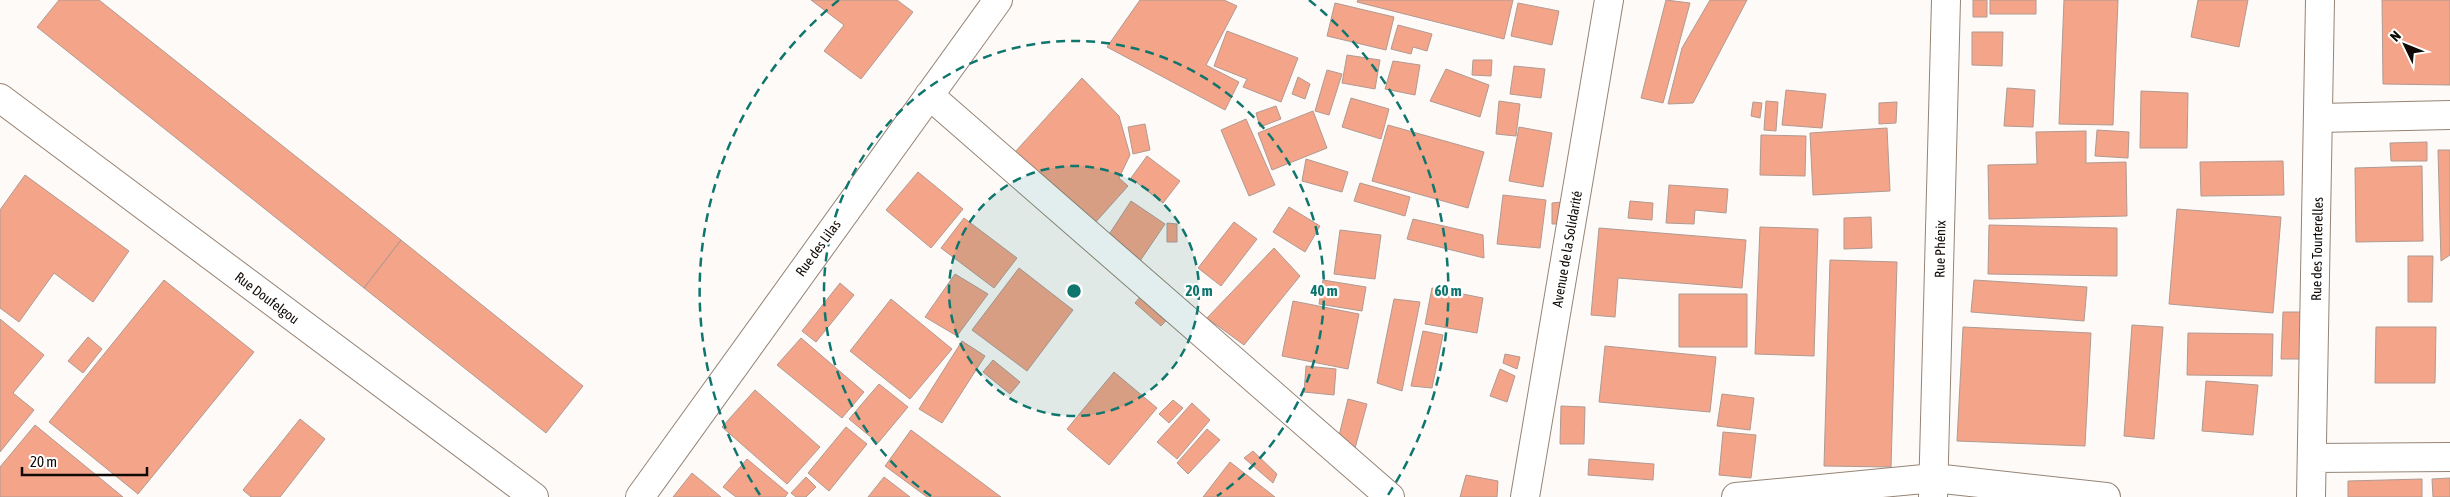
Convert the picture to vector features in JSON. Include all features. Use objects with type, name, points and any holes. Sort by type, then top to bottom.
[{"type":"street","name":"Rue des Lilas","points":[[640,497],[998,0]]},
{"type":"street","name":"Avenue de la Solidarité","points":[[1525,497],[1609,0]]},
{"type":"street","name":"Rue Phénix","points":[[1934,487],[1946,0]]},
{"type":"street","name":"Rue des Tourterelles","points":[[2311,497],[2320,0]]},
{"type":"street","points":[[929,95],[1390,497]]},
{"type":"street","name":"Rue Doufelgou","points":[[0,98],[534,497]]},
{"type":"street","points":[[2319,118],[2450,114]]},
{"type":"street","points":[[2313,458],[2450,457]]},
{"type":"street","points":[[1736,497],[1934,487],[2106,497]]},
{"type":"building","points":[[59,0],[99,0],[401,240],[364,288],[37,27]]},
{"type":"building","points":[[811,0],[897,0],[913,12],[861,79],[824,51],[844,25]]},
{"type":"building","points":[[1140,0],[1224,0],[1237,6],[1206,65],[1239,82],[1225,110],[1107,47]]},
{"type":"building","points":[[1358,0],[1513,0],[1504,39],[1357,2]]},
{"type":"building","points":[[1666,0],[1690,3],[1663,103],[1641,98]]},
{"type":"building","points":[[1710,0],[1747,0],[1693,103],[1668,104],[1682,48]]},
{"type":"building","points":[[1973,0],[1987,0],[1987,17],[1973,17]]},
{"type":"building","points":[[1990,0],[2036,0],[2036,14],[1990,14]]},
{"type":"building","points":[[2064,0],[2118,0],[2113,125],[2059,124]]},
{"type":"building","points":[[2198,0],[2248,0],[2239,47],[2191,37]]},
{"type":"building","points":[[2382,0],[2450,0],[2450,85],[2383,84]]},
{"type":"building","points":[[1335,3],[1394,17],[1386,50],[1327,36]]},
{"type":"building","points":[[1518,3],[1559,11],[1552,45],[1511,36]]},
{"type":"building","points":[[1398,25],[1432,34],[1427,51],[1413,47],[1411,54],[1391,49]]},
{"type":"building","points":[[1227,31],[1298,58],[1281,102],[1243,87],[1247,79],[1214,66]]},
{"type":"building","points":[[1972,32],[2003,32],[2002,66],[1972,65]]},
{"type":"building","points":[[1347,55],[1380,60],[1375,89],[1342,83]]},
{"type":"building","points":[[1473,60],[1492,60],[1491,76],[1472,75]]},
{"type":"building","points":[[1393,61],[1420,65],[1415,95],[1385,89]]},
{"type":"building","points":[[1514,66],[1545,69],[1541,98],[1510,94]]},
{"type":"building","points":[[1446,69],[1489,85],[1480,117],[1430,101]]},
{"type":"building","points":[[1327,70],[1342,74],[1329,115],[1315,111]]},
{"type":"building","points":[[1298,77],[1310,84],[1305,99],[1292,94]]},
{"type":"building","points":[[1082,78],[1119,116],[1130,155],[1119,178],[1128,186],[1094,224],[1015,152]]},
{"type":"building","points":[[2007,88],[2035,90],[2033,127],[2004,126]]},
{"type":"building","points":[[1786,90],[1826,94],[1822,128],[1782,125]]},
{"type":"building","points":[[2141,91],[2188,93],[2187,148],[2140,148]]},
{"type":"building","points":[[1351,98],[1389,109],[1381,139],[1342,127]]},
{"type":"building","points":[[1499,101],[1520,104],[1516,136],[1496,134]]},
{"type":"building","points":[[1766,101],[1778,102],[1776,131],[1764,130]]},
{"type":"building","points":[[1753,102],[1762,103],[1760,118],[1751,116]]},
{"type":"building","points":[[1897,102],[1896,123],[1879,124],[1879,103]]},
{"type":"building","points":[[1276,106],[1281,119],[1260,127],[1256,113]]},
{"type":"building","points":[[1313,111],[1327,148],[1272,170],[1258,133]]},
{"type":"building","points":[[1246,119],[1275,185],[1249,196],[1221,130]]},
{"type":"building","points":[[1145,124],[1150,150],[1133,154],[1128,127]]},
{"type":"building","points":[[1388,125],[1484,152],[1468,208],[1372,181]]},
{"type":"building","points":[[1519,127],[1552,133],[1543,187],[1509,181]]},
{"type":"building","points":[[1887,128],[1890,191],[1813,195],[1810,133]]},
{"type":"building","points":[[2097,130],[2129,132],[2128,158],[2095,156]]},
{"type":"building","points":[[2086,131],[2086,163],[2126,162],[2127,216],[1989,219],[1988,165],[2037,164],[2036,132]]},
{"type":"building","points":[[1761,135],[1806,136],[1805,176],[1760,175]]},
{"type":"building","points":[[2427,142],[2427,161],[2391,161],[2390,143]]},
{"type":"building","points":[[2438,150],[2450,150],[2450,255],[2441,261]]},
{"type":"building","points":[[1147,156],[1180,181],[1163,203],[1131,178]]},
{"type":"building","points":[[1306,159],[1348,172],[1342,192],[1302,181]]},
{"type":"building","points":[[2283,161],[2284,195],[2201,196],[2200,162]]},
{"type":"building","points":[[2422,166],[2423,241],[2356,242],[2355,168]]},
{"type":"building","points":[[918,172],[963,209],[931,248],[886,210]]},
{"type":"building","points":[[25,175],[129,251],[93,302],[54,273],[19,322],[0,308],[0,210]]},
{"type":"building","points":[[1360,183],[1410,197],[1405,216],[1354,201]]},
{"type":"building","points":[[1669,185],[1728,189],[1726,213],[1695,210],[1694,224],[1666,223]]},
{"type":"building","points":[[1503,195],[1546,200],[1540,248],[1497,244]]},
{"type":"building","points":[[1131,201],[1165,224],[1140,261],[1106,239]]},
{"type":"building","points":[[1630,201],[1653,203],[1652,220],[1628,218]]},
{"type":"building","points":[[1562,202],[1563,224],[1552,224],[1552,203]]},
{"type":"building","points":[[1289,207],[1320,226],[1305,252],[1273,232]]},
{"type":"building","points":[[2177,209],[2281,217],[2273,313],[2169,304]]},
{"type":"building","points":[[1871,217],[1872,248],[1844,249],[1844,218]]},
{"type":"building","points":[[964,218],[1017,258],[994,288],[941,248]]},
{"type":"building","points":[[1413,219],[1483,235],[1484,258],[1407,239]]},
{"type":"building","points":[[1234,222],[1257,239],[1221,286],[1198,268]]},
{"type":"building","points":[[1167,223],[1177,224],[1177,242],[1167,242]]},
{"type":"building","points":[[1989,225],[2117,228],[2117,276],[1988,274]]},
{"type":"building","points":[[1760,227],[1818,229],[1814,356],[1755,354]]},
{"type":"building","points":[[1599,228],[1746,240],[1742,288],[1618,278],[1615,317],[1591,315]]},
{"type":"building","points":[[1340,230],[1381,235],[1375,279],[1334,274]]},
{"type":"building","points":[[401,240],[583,386],[546,433],[364,288]]},
{"type":"building","points":[[1274,248],[1300,276],[1244,345],[1207,318]]},
{"type":"building","points":[[2408,256],[2433,256],[2432,302],[2408,302]]},
{"type":"building","points":[[1830,260],[1897,262],[1891,467],[1824,466]]},
{"type":"building","points":[[1019,268],[1073,310],[1027,371],[972,330]]},
{"type":"building","points":[[955,274],[988,294],[957,336],[925,317]]},
{"type":"building","points":[[164,280],[254,352],[138,494],[49,422]]},
{"type":"building","points":[[1323,280],[1366,287],[1362,311],[1319,304]]},
{"type":"building","points":[[1974,280],[2087,287],[2084,321],[1971,312]]},
{"type":"building","points":[[840,283],[854,295],[816,342],[802,331]]},
{"type":"building","points":[[1432,288],[1483,298],[1477,333],[1425,324]]},
{"type":"building","points":[[1145,291],[1172,314],[1161,326],[1135,303]]},
{"type":"building","points":[[1679,294],[1747,294],[1747,347],[1679,347]]},
{"type":"building","points":[[891,299],[952,349],[910,399],[850,351]]},
{"type":"building","points":[[1394,299],[1420,302],[1402,391],[1377,383]]},
{"type":"building","points":[[1293,301],[1359,314],[1348,369],[1282,356]]},
{"type":"building","points":[[2283,312],[2301,312],[2300,359],[2281,359]]},
{"type":"building","points":[[0,319],[44,355],[13,393],[34,410],[0,452]]},
{"type":"building","points":[[2132,325],[2163,327],[2154,439],[2124,436]]},
{"type":"building","points":[[1963,327],[2091,333],[2085,446],[1957,441]]},
{"type":"building","points":[[2376,327],[2436,327],[2435,383],[2375,383]]},
{"type":"building","points":[[1423,331],[1443,335],[1432,388],[1411,386]]},
{"type":"building","points":[[2188,333],[2273,334],[2272,376],[2187,375]]},
{"type":"building","points":[[88,337],[102,349],[83,373],[68,361]]},
{"type":"building","points":[[801,338],[864,392],[842,418],[777,365]]},
{"type":"building","points":[[962,341],[985,356],[942,423],[919,409]]},
{"type":"building","points":[[1605,346],[1716,357],[1710,412],[1599,402]]},
{"type":"building","points":[[1505,354],[1520,357],[1517,369],[1503,363]]},
{"type":"building","points":[[993,360],[1020,382],[1010,394],[983,372]]},
{"type":"building","points":[[1306,366],[1336,369],[1334,395],[1304,392]]},
{"type":"building","points":[[1500,369],[1515,376],[1507,402],[1490,396]]},
{"type":"building","points":[[1114,372],[1157,408],[1109,465],[1067,429]]},
{"type":"building","points":[[2206,381],[2258,385],[2253,435],[2202,431]]},
{"type":"building","points":[[879,384],[908,407],[878,443],[849,419]]},
{"type":"building","points":[[755,390],[820,447],[787,484],[722,427]]},
{"type":"building","points":[[1722,394],[1754,398],[1750,430],[1717,426]]},
{"type":"building","points":[[1348,399],[1367,404],[1354,452],[1336,448]]},
{"type":"building","points":[[1173,400],[1183,408],[1169,423],[1159,414]]},
{"type":"building","points":[[1192,403],[1210,420],[1177,459],[1157,442]]},
{"type":"building","points":[[1561,406],[1585,407],[1584,444],[1560,444]]},
{"type":"building","points":[[300,419],[325,439],[280,497],[251,497],[243,490]]},
{"type":"building","points":[[35,425],[123,497],[0,497],[0,467]]},
{"type":"building","points":[[846,427],[867,444],[829,491],[808,473]]},
{"type":"building","points":[[1207,429],[1220,440],[1188,474],[1177,463]]},
{"type":"building","points":[[911,430],[1001,497],[927,497],[885,466]]},
{"type":"building","points":[[1723,432],[1756,435],[1751,478],[1719,475]]},
{"type":"building","points":[[1253,451],[1277,474],[1273,483],[1244,458]]},
{"type":"building","points":[[747,459],[788,493],[785,497],[736,497],[723,487]]},
{"type":"building","points":[[1589,459],[1654,464],[1653,480],[1588,475]]},
{"type":"building","points":[[1230,462],[1275,497],[1203,497]]},
{"type":"building","points":[[692,473],[721,497],[673,497]]},
{"type":"building","points":[[1466,475],[1498,481],[1497,497],[1460,497]]},
{"type":"building","points":[[806,477],[816,487],[806,497],[796,497],[791,493]]},
{"type":"building","points":[[884,477],[910,497],[868,497]]},
{"type":"building","points":[[2450,478],[2450,497],[2433,497],[2432,479]]},
{"type":"building","points":[[2422,479],[2422,497],[2348,497],[2348,481]]}]
